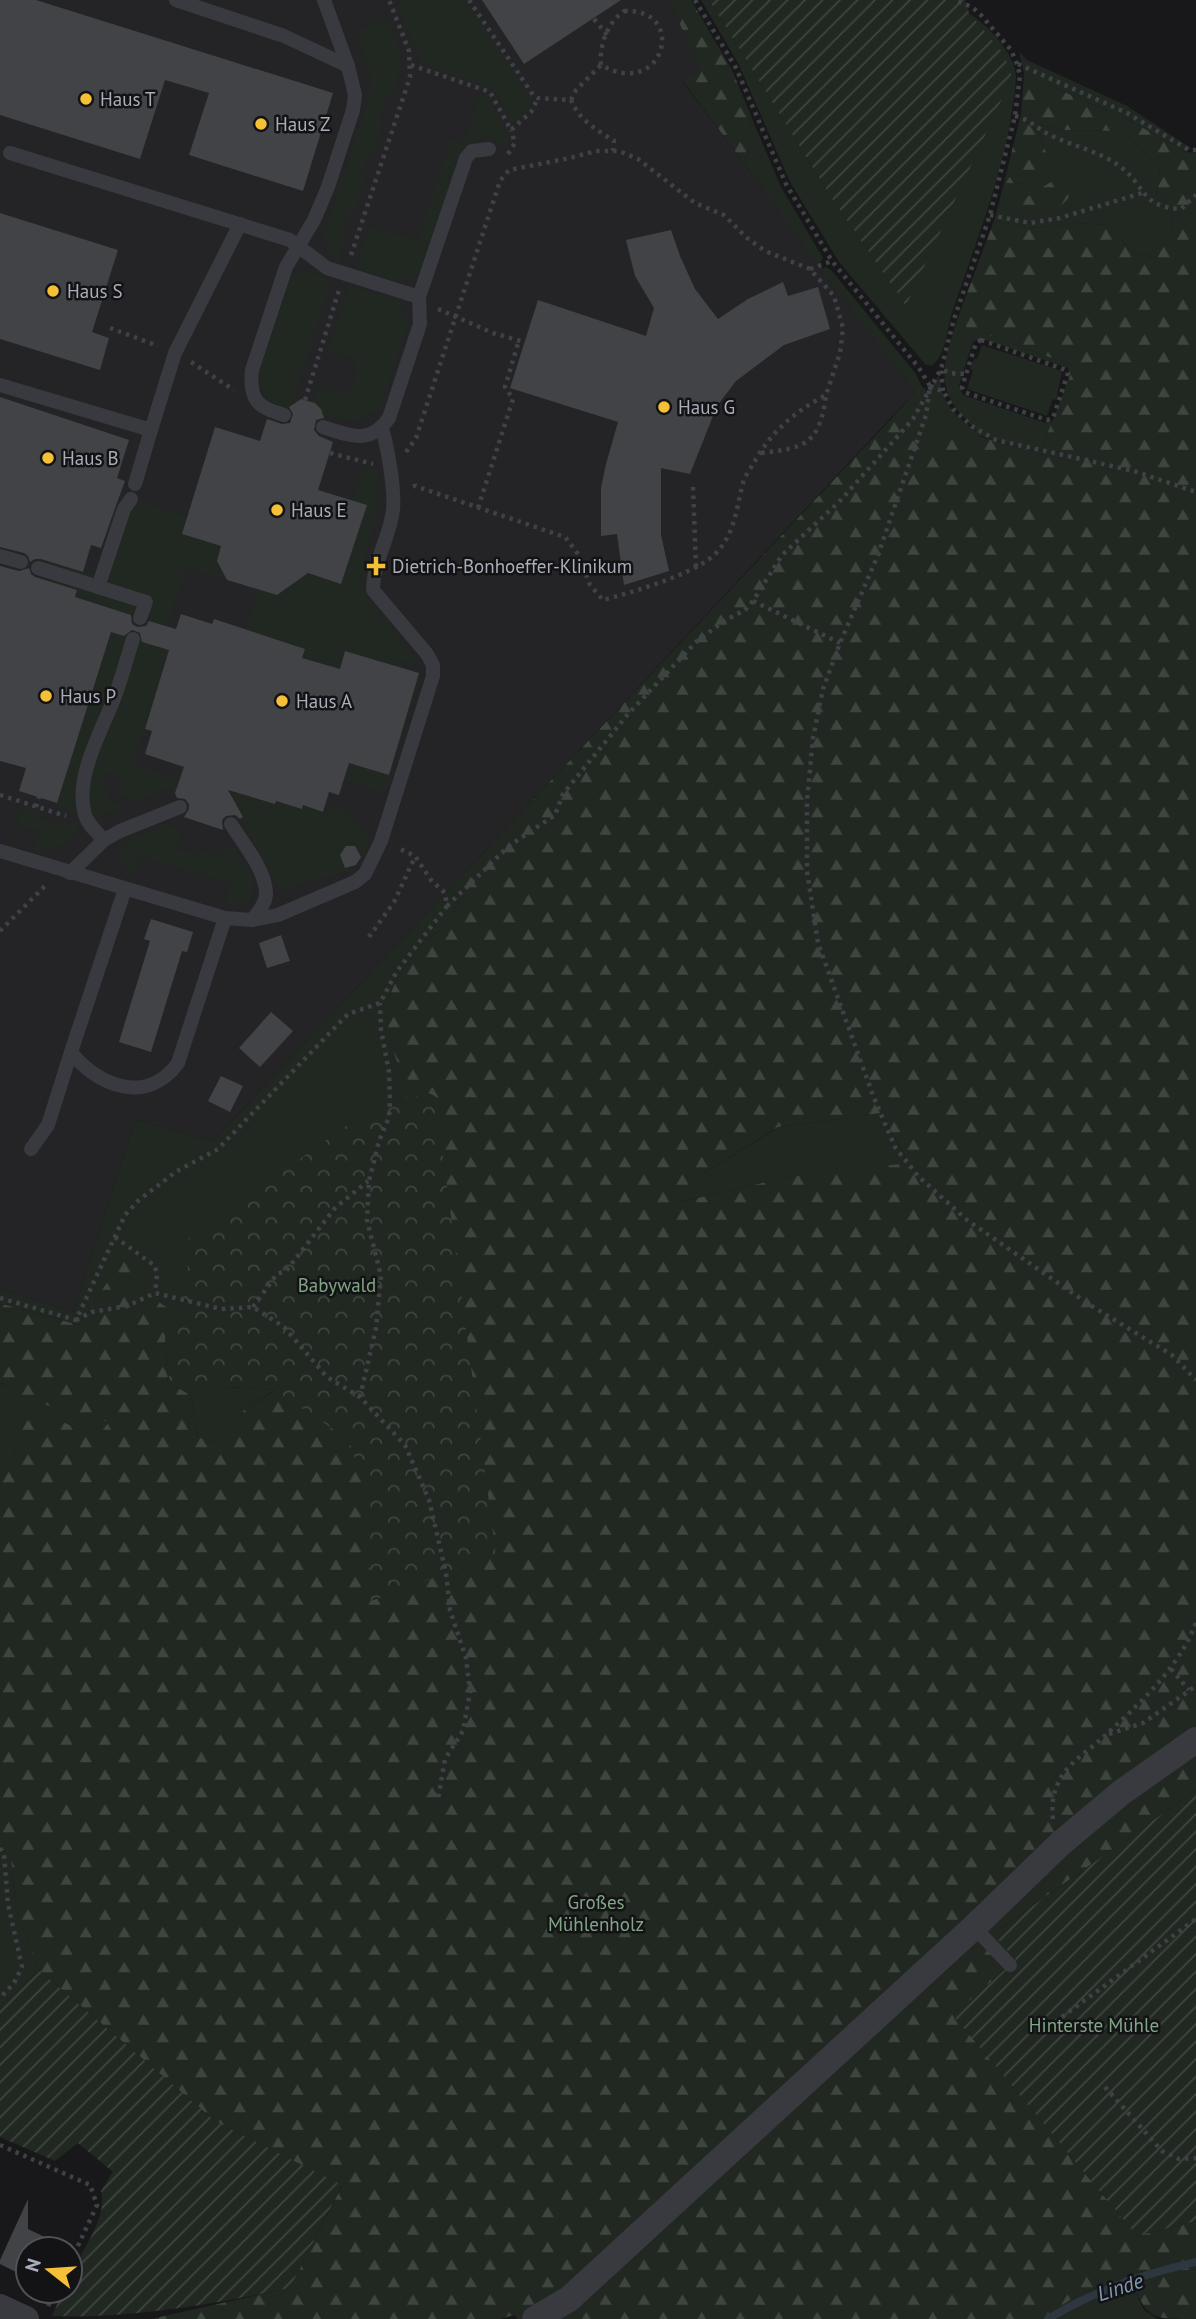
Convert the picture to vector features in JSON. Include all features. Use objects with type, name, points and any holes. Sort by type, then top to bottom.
[{"type":"street","points":[[535,2319],[569,2299],[974,1927],[1060,1843],[1122,1792],[1196,1740]]},
{"type":"street","points":[[0,2308],[26,2319]]},
{"type":"lane","points":[[176,0],[284,36],[348,66]]},
{"type":"lane","points":[[284,415],[259,404],[253,395],[252,370],[286,267],[299,247],[328,187],[353,110],[355,95],[348,66],[324,0]]},
{"type":"lane","points":[[323,427],[360,436],[382,429],[389,418],[420,324],[419,297],[466,158],[472,151],[489,149]]},
{"type":"lane","points":[[10,153],[290,240],[317,262],[344,274],[419,297]]},
{"type":"lane","points":[[135,484],[175,353],[240,224]]},
{"type":"lane","points":[[0,385],[151,430]]},
{"type":"lane","points":[[0,851],[225,918],[253,920],[278,915],[355,882],[365,874],[381,841],[433,676],[433,665],[427,654],[373,590],[373,577],[393,510],[389,462],[382,429]]},
{"type":"lane","points":[[98,587],[124,509],[131,499]]},
{"type":"lane","points":[[0,555],[20,562]]},
{"type":"lane","points":[[38,568],[146,602],[140,618]]},
{"type":"lane","points":[[104,840],[88,823],[84,812],[84,785],[90,756],[115,696],[133,639]]},
{"type":"lane","points":[[70,873],[104,840],[180,807]]},
{"type":"lane","points":[[232,824],[263,878],[266,894],[263,905],[253,920]]},
{"type":"lane","points":[[32,1149],[48,1125],[125,890]]},
{"type":"lane","points":[[71,1052],[84,1069],[99,1078],[133,1088],[152,1086],[168,1076],[178,1063],[225,918]]},
{"type":"lane","points":[[974,1927],[1010,1965]]},
{"type":"path","points":[[305,400],[410,77],[409,51],[388,0]]},
{"type":"path","points":[[469,0],[533,94],[538,98],[571,100]]},
{"type":"path","points":[[695,0],[736,68],[786,184],[832,261],[919,368],[930,386],[944,392]]},
{"type":"path","points":[[954,0],[972,7]]},
{"type":"path","points":[[360,1396],[376,1328],[381,1276],[367,1220],[369,1181],[379,1141],[389,1117],[388,1072],[381,1030],[380,1003],[397,971],[447,906],[509,846],[555,815],[563,794],[628,714],[696,642],[724,621],[745,610],[782,555],[839,502],[913,419],[941,369],[954,319],[990,215],[1015,116],[1020,76],[1017,64],[1011,50],[972,7],[969,0]]},
{"type":"path","points":[[624,12],[643,12],[658,24],[662,51],[648,69],[637,73],[610,70],[601,65],[600,56],[608,27],[614,18],[624,12]]},
{"type":"path","points":[[594,19],[607,35]]},
{"type":"path","points":[[1017,64],[1126,113],[1196,153]]},
{"type":"path","points":[[411,65],[490,92],[511,130],[515,143],[504,158]]},
{"type":"path","points":[[601,65],[576,90],[571,100],[574,109],[585,121],[614,141],[613,151]]},
{"type":"path","points":[[511,130],[531,112],[538,98]]},
{"type":"path","points":[[1015,116],[1029,119],[1046,133],[1123,168],[1142,193],[1164,208],[1181,209],[1196,195]]},
{"type":"path","points":[[330,453],[361,463],[378,465],[401,457],[416,438],[500,181],[509,170],[570,159],[596,151],[613,151],[638,159],[695,203],[724,215],[747,238],[765,251],[810,269],[834,296],[844,328],[840,353],[826,395],[823,418],[809,442],[790,450],[760,453]]},
{"type":"path","points":[[990,215],[1030,223],[1060,218],[1142,193]]},
{"type":"path","points":[[810,269],[832,261]]},
{"type":"path","points":[[419,297],[433,307],[493,333],[522,341],[505,387],[513,400],[478,508]]},
{"type":"path","points":[[110,328],[175,353],[238,393]]},
{"type":"path","points":[[981,340],[1068,373],[1053,418],[1047,420],[964,392],[962,387],[966,374],[976,343],[981,340]]},
{"type":"path","points":[[941,369],[949,373],[966,374]]},
{"type":"path","points":[[941,369],[944,392],[953,410],[973,427],[996,440],[1134,471],[1196,492]]},
{"type":"path","points":[[930,386],[926,415],[902,491],[878,555],[839,643],[823,689],[813,737],[807,800],[807,871],[818,943],[874,1098],[895,1147],[918,1176],[967,1220],[1070,1292],[1171,1355],[1196,1380]]},
{"type":"path","points":[[415,486],[425,492],[565,537],[578,554],[590,585],[603,600],[696,568],[714,555],[727,538],[738,510],[743,481],[772,435],[804,407],[826,395]]},
{"type":"path","points":[[693,487],[696,568]]},
{"type":"path","points":[[752,601],[839,643]]},
{"type":"path","points":[[0,795],[88,823]]},
{"type":"path","points":[[36,807],[39,797]]},
{"type":"path","points":[[381,841],[415,856],[432,880],[446,893],[447,906]]},
{"type":"path","points":[[369,937],[394,902],[415,856]]},
{"type":"path","points":[[76,1320],[125,1215],[139,1200],[177,1171],[218,1149],[348,1014],[380,1003]]},
{"type":"path","points":[[253,1307],[277,1274],[286,1271],[335,1208],[369,1181]]},
{"type":"path","points":[[115,1237],[155,1266],[155,1293]]},
{"type":"path","points":[[0,1298],[76,1320],[92,1312],[127,1306],[155,1293],[221,1309],[253,1307],[284,1328],[327,1377],[360,1396],[405,1446],[429,1500],[446,1573],[450,1610],[466,1658],[470,1692],[463,1731],[445,1759],[438,1799]]},
{"type":"path","points":[[1060,1843],[1051,1800],[1064,1772],[1106,1735],[1171,1669],[1190,1639],[1196,1623]]},
{"type":"path","points":[[1171,1669],[1189,1690]]},
{"type":"path","points":[[1106,1735],[1143,1723],[1196,1686]]},
{"type":"path","points":[[0,1848],[4,1853],[8,1905],[22,1967],[14,1983],[0,1998]]},
{"type":"path","points":[[1055,2022],[1196,1919]]},
{"type":"path","points":[[1105,2087],[1162,2151],[1180,2159],[1196,2158]]},
{"type":"path","points":[[0,2145],[90,2185],[97,2205],[83,2235]]},
{"type":"shaded area","name":"Dietrich-Bonhoeffer-Klinikum","points":[[0,0],[669,0],[702,72],[683,82],[915,392],[213,1141],[135,1120],[74,1312],[0,1289]]},
{"type":"green space","points":[[402,0],[466,0],[533,100],[527,111],[512,123],[493,89],[422,65],[398,8]]},
{"type":"green space","points":[[669,0],[691,0],[732,70],[751,116],[748,154],[743,162],[683,81],[701,71]]},
{"type":"green space","points":[[701,0],[709,0],[831,197],[906,306],[1004,54],[969,13],[992,32],[1011,58],[1016,76],[1014,100],[999,172],[952,313],[943,349],[931,366],[925,364],[839,262],[790,182],[738,63]]},
{"type":"green space","points":[[709,0],[965,0],[969,13],[1004,54],[1012,77],[906,306],[831,197]]},
{"type":"green space","points":[[385,18],[389,19],[399,50],[398,75],[391,98],[387,98],[379,121],[383,123],[373,154],[369,153],[361,177],[365,179],[354,212],[350,211],[342,235],[346,236],[338,261],[327,251],[324,235],[370,88],[368,66],[357,37],[360,30]]},
{"type":"green space","points":[[1019,52],[1027,60],[1127,106],[1191,148],[1186,152],[1136,124],[1024,74]]},
{"type":"green space","name":"Großes Mühlenholz","points":[[1024,74],[1136,124],[1186,152],[1196,153],[1196,1790],[994,1933],[1016,1960],[953,2015],[1137,2236],[1196,2221],[1196,2319],[1159,2317],[1152,2314],[1141,2302],[1128,2278],[1081,2293],[1041,2319],[517,2319],[515,2315],[500,2319],[151,2319],[290,2288],[342,2186],[215,2121],[39,1970],[16,1909],[10,1849],[0,1859],[0,1470],[13,1472],[15,1443],[27,1421],[49,1416],[97,1437],[109,1422],[26,1398],[1,1382],[0,1384],[0,1306],[2,1304],[79,1325],[122,1260],[137,1266],[140,1282],[130,1305],[153,1298],[172,1311],[165,1337],[168,1383],[191,1395],[197,1437],[222,1444],[244,1410],[274,1391],[435,1096],[412,1086],[399,1067],[385,1028],[385,1005],[399,975],[425,940],[441,930],[458,903],[450,888],[891,419],[916,444],[934,434],[951,432],[1042,454],[1074,366],[983,333],[974,333],[957,320],[994,221],[1032,228],[1079,223],[1108,225],[1132,252],[1152,257],[1174,228],[1172,215],[1156,197],[1160,169],[1132,140],[1118,131],[1066,130],[1045,126],[1021,116]],"holes":[[[881,1113],[909,1163],[788,1177],[676,1203],[692,1180],[778,1127]]]},
{"type":"green space","points":[[480,93],[488,95],[510,138],[508,149],[492,141],[480,140],[468,146],[457,159],[422,271],[415,277],[399,281],[356,268],[369,226],[418,240],[450,139],[464,143]]},
{"type":"green space","points":[[751,116],[781,187],[823,258],[821,262],[817,263],[743,162],[748,154]]},
{"type":"green space","points":[[1021,116],[1045,126],[1066,130],[1118,131],[1132,140],[1160,169],[1156,196],[1172,215],[1174,228],[1153,257],[1132,252],[1108,225],[1079,223],[1032,228],[994,221],[1004,183],[1027,184],[1046,152],[1037,130],[1020,118]]},
{"type":"green space","points":[[1020,118],[1037,130],[1046,152],[1057,158],[1055,169],[1027,184],[1004,183]]},
{"type":"green space","points":[[1054,180],[1074,184],[1067,200],[1046,213],[1021,215],[1021,201]]},
{"type":"green space","points":[[826,267],[916,374],[927,391],[939,376],[947,402],[976,432],[955,407],[944,375],[957,320],[974,333],[983,333],[1074,366],[1058,409],[1070,374],[1068,368],[980,338],[973,342],[959,385],[963,395],[1046,423],[1054,421],[1042,454],[982,436],[916,444],[891,419],[915,392],[821,269]]},
{"type":"green space","points":[[306,271],[332,280],[290,410],[266,396],[260,385],[259,369],[289,276]]},
{"type":"green space","points":[[350,286],[398,300],[409,322],[381,407],[357,422],[308,413],[317,388],[342,394],[350,388],[355,379],[354,359],[329,349]]},
{"type":"green space","points":[[982,345],[1062,371],[1056,400],[1053,399],[1047,416],[967,389],[973,370],[970,369]]},
{"type":"green space","points":[[363,468],[378,469],[379,507],[359,579],[361,587],[422,667],[396,659],[394,665],[345,651],[340,669],[302,658],[305,650],[246,630],[259,589],[277,595],[297,581],[300,571],[341,583],[366,505],[352,500]]},
{"type":"green space","points":[[136,500],[187,516],[182,534],[221,546],[227,580],[186,568],[167,626],[46,588],[53,567],[40,563],[42,557],[106,577],[129,508],[133,509]]},
{"type":"green space","points":[[111,632],[169,650],[133,764],[197,785],[176,796],[172,786],[131,804],[127,796],[121,798],[119,778],[111,773],[104,776],[103,785],[107,788],[108,800],[119,804],[120,808],[94,819],[58,808],[57,803]]},
{"type":"green space","points":[[397,664],[422,674],[385,794],[344,780],[349,763],[389,775],[419,673],[396,666]]},
{"type":"green space","points":[[235,792],[274,804],[276,801],[302,809],[303,805],[329,814],[332,807],[344,810],[371,839],[363,859],[359,862],[360,852],[357,848],[347,846],[340,855],[343,863],[354,866],[358,863],[349,871],[280,890],[240,819],[243,817],[232,798]]},
{"type":"green space","points":[[22,807],[40,813],[39,818],[63,825],[65,821],[77,824],[78,828],[60,846],[48,851],[34,851],[40,831],[20,825],[14,845],[11,844]]},
{"type":"green space","points":[[166,824],[181,830],[176,849],[199,856],[201,851],[220,856],[223,845],[235,849],[254,880],[251,899],[240,906],[225,904],[231,883],[140,857],[134,875],[125,869],[119,856],[125,842]]},
{"type":"green space","points":[[450,888],[458,903],[441,930],[425,940],[399,975],[385,1005],[385,1028],[412,1086],[435,1096],[313,1387],[225,1387],[275,1390],[244,1410],[222,1444],[197,1437],[191,1395],[168,1383],[165,1337],[130,1305],[140,1282],[122,1261],[79,1325],[2,1304],[0,1306],[0,1289],[74,1312],[135,1120],[213,1141]]},
{"type":"green space","name":"Babywald","points":[[435,1096],[496,1555],[371,1601],[367,1496],[349,1440],[275,1390],[168,1383],[188,1267],[171,1251],[381,1101],[397,1100],[397,1097]]},
{"type":"green space","points":[[881,1113],[909,1164],[788,1177],[675,1203],[692,1180],[779,1127]]},
{"type":"green space","points":[[0,1382],[53,1406],[110,1421],[97,1437],[49,1416],[15,1443],[13,1473],[0,1470]]},
{"type":"green space","name":"Hinterste Mühle","points":[[1196,1790],[1196,2221],[1137,2236],[953,2015],[1016,1960],[993,1934]]},
{"type":"green space","points":[[10,1848],[16,1909],[39,1970],[0,2007],[0,1859]]},
{"type":"green space","points":[[39,1970],[215,2121],[342,2185],[290,2288],[232,2300],[141,2313],[52,2316],[57,2305],[84,2305],[84,2250],[100,2217],[101,2191],[113,2172],[78,2143],[55,2161],[0,2137],[0,2007]]},
{"type":"green space","points":[[1128,2278],[1144,2310],[1158,2319],[1041,2319],[1081,2293]]},
{"type":"building","points":[[0,0],[36,0],[333,93],[303,191],[189,155],[209,93],[165,80],[140,159],[0,115]]},
{"type":"building","points":[[482,0],[621,0],[524,64]]},
{"type":"building","name":"Haus S","points":[[0,213],[118,250],[92,332],[109,338],[100,370],[0,339]]},
{"type":"building","name":"Haus G","points":[[671,230],[695,289],[718,319],[748,299],[783,282],[788,296],[818,287],[830,329],[784,345],[736,381],[717,406],[690,474],[661,468],[661,535],[669,571],[624,585],[617,534],[601,536],[601,488],[618,422],[510,388],[538,300],[646,336],[654,308],[635,276],[626,240]]},
{"type":"building","name":"Haus B","points":[[0,397],[129,440],[117,478],[125,481],[101,548],[91,545],[83,572],[41,559],[30,562],[24,553],[0,547]]},
{"type":"building","name":"Haus E","points":[[301,399],[315,403],[321,409],[324,418],[316,420],[314,430],[319,436],[333,442],[318,490],[367,505],[341,584],[308,573],[277,595],[227,580],[217,561],[221,546],[182,534],[215,427],[260,441],[267,419],[282,424],[290,423],[293,414],[289,407]]},
{"type":"building","name":"Haus A","points":[[0,566],[19,571],[29,568],[35,577],[77,590],[75,597],[131,615],[132,624],[137,627],[146,626],[149,621],[176,629],[181,614],[212,624],[214,619],[305,649],[302,658],[340,669],[345,651],[419,673],[389,775],[349,763],[339,795],[329,792],[323,812],[303,805],[302,809],[276,801],[275,804],[228,790],[243,817],[240,819],[235,815],[226,816],[222,820],[223,830],[184,817],[189,804],[185,799],[177,798],[175,793],[184,767],[145,754],[152,731],[145,729],[169,650],[142,642],[140,633],[132,630],[124,636],[111,632],[57,803],[19,791],[26,768],[0,761]]},
{"type":"building","points":[[346,846],[355,846],[361,857],[356,865],[345,868],[340,855]]},
{"type":"building","points":[[151,919],[193,932],[187,952],[182,951],[151,1052],[119,1042],[150,941],[144,939]]},
{"type":"building","points":[[281,935],[290,961],[267,968],[259,943]]},
{"type":"building","points":[[271,1012],[293,1031],[260,1067],[239,1048]]},
{"type":"building","points":[[221,1076],[243,1086],[230,1112],[208,1101]]},
{"type":"building","points":[[28,2199],[28,2229],[41,2235],[14,2235],[14,2271],[0,2264]]},
{"type":"waterway","name":"Linde","points":[[1048,2319],[1119,2284],[1196,2262]]},
{"type":"place","name":"Haus T","points":[[86,99]]},
{"type":"place","name":"Haus Z","points":[[261,124]]},
{"type":"place","name":"Haus S","points":[[53,291]]},
{"type":"place","name":"Haus G","points":[[664,407]]},
{"type":"place","name":"Haus B","points":[[48,458]]},
{"type":"place","name":"Haus E","points":[[277,510]]},
{"type":"place","name":"Dietrich-Bonhoeffer-Klinikum","points":[[376,566]]},
{"type":"place","name":"Haus P","points":[[46,696]]},
{"type":"place","name":"Haus A","points":[[282,701]]}]
